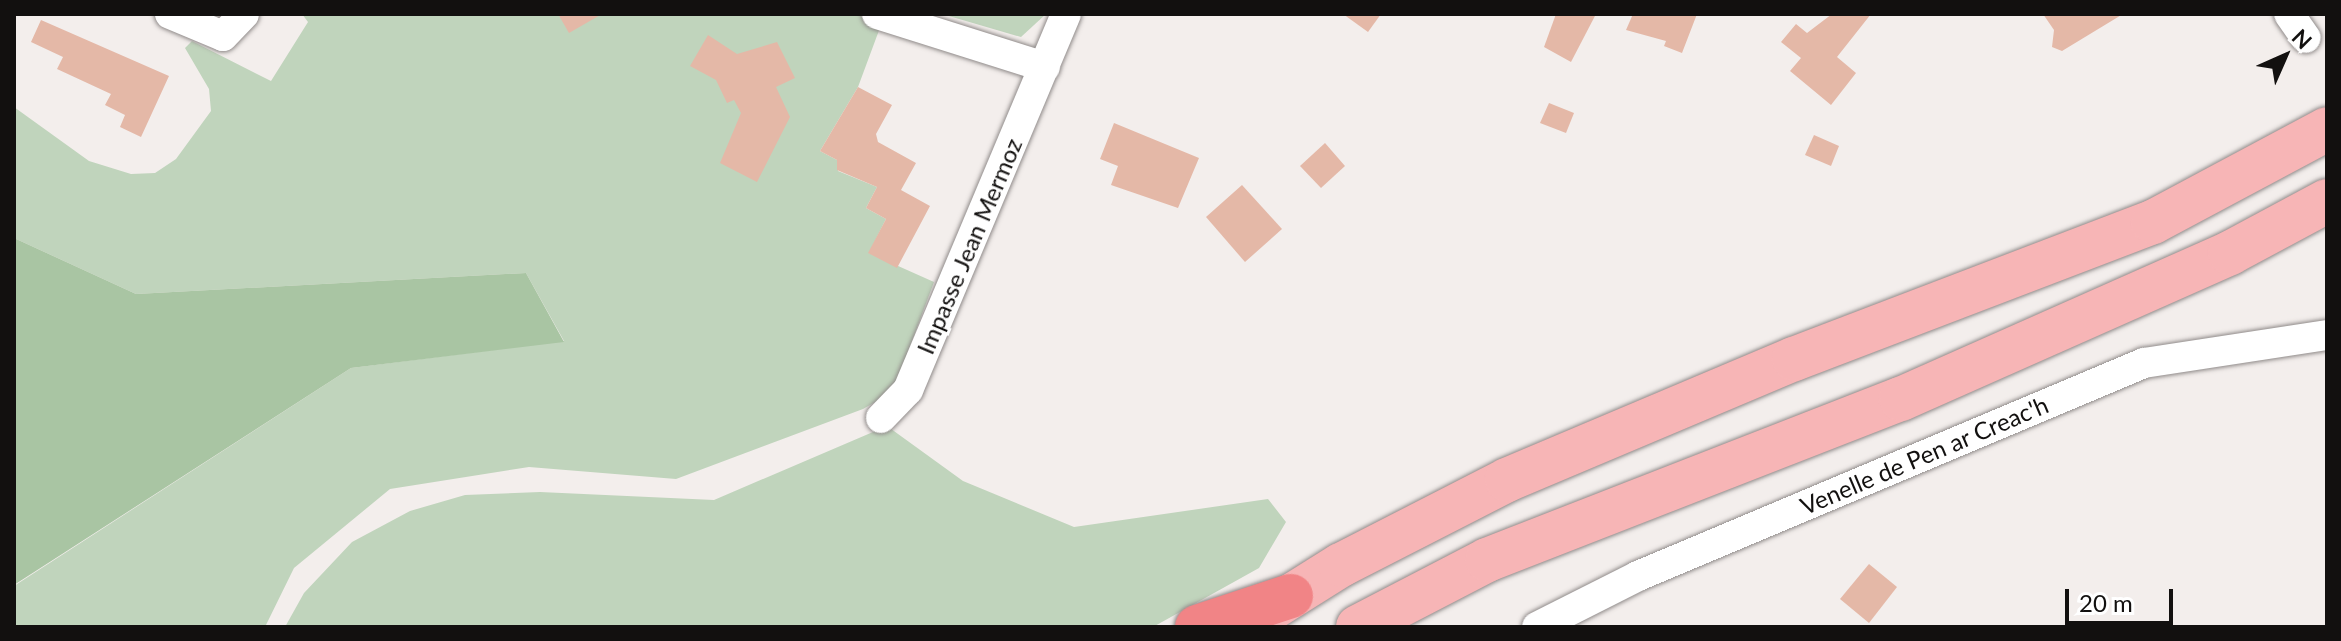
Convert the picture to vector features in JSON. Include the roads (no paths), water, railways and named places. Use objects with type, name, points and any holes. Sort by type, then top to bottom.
[{"type":"highway","points":[[1197,627],[1291,596]]},
{"type":"main road","points":[[1242,627],[1291,596],[1507,480],[1794,359],[2153,222],[2327,129]]},
{"type":"main road","points":[[1358,627],[1487,560],[1901,399],[2230,253],[2327,201]]},
{"type":"street","points":[[170,14],[223,36],[244,14]]},
{"type":"street","points":[[877,14],[927,21],[1045,67]]},
{"type":"street","name":"Impasse Jean Mermoz","points":[[881,418],[908,390],[1066,14]]},
{"type":"street","name":"Venelle de Pen ar Creac'h","points":[[1537,627],[1638,576],[2144,363],[2327,335]]}]
